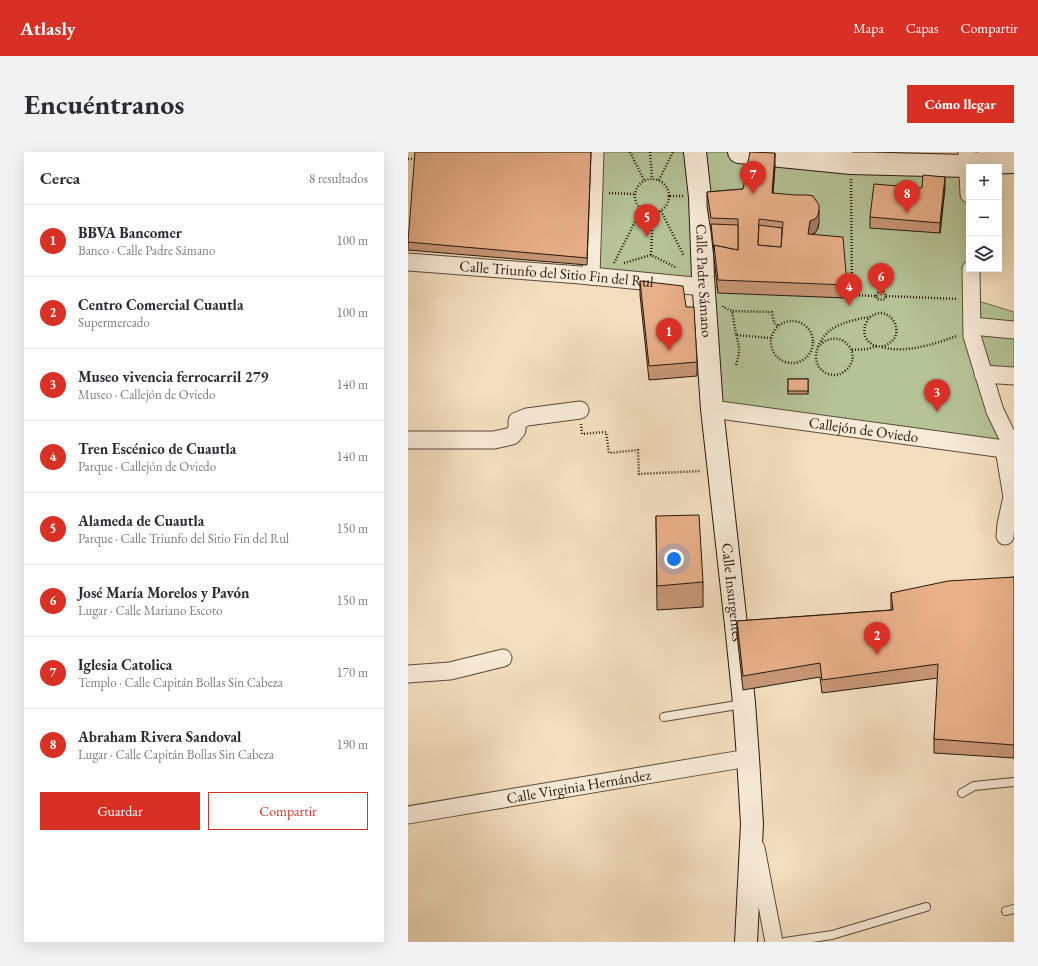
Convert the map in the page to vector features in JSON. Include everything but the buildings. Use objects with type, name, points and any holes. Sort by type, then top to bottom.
[{"type":"street","points":[[591,276],[595,152]]},
{"type":"street","name":"Calle Padre Sámano","points":[[695,152],[700,197],[712,409]]},
{"type":"street","points":[[739,152],[851,163],[967,159],[979,163],[1014,162]]},
{"type":"street","name":"Calle Triunfo del Sitio Fin del Rul","points":[[408,262],[591,276],[704,287]]},
{"type":"street","points":[[971,272],[972,336],[995,411],[1011,451],[1012,496],[1006,524],[1006,536]]},
{"type":"street","points":[[972,326],[1014,330]]},
{"type":"street","points":[[983,374],[1014,376]]},
{"type":"street","name":"Callejón de Oviedo","points":[[712,409],[1011,451]]},
{"type":"street","name":"Calle Insurgentes","points":[[712,409],[744,703],[748,758],[752,824],[746,942]]},
{"type":"street","points":[[408,440],[494,440],[512,436],[517,430],[518,421],[527,417],[580,410]]},
{"type":"street","points":[[408,674],[450,671],[503,658]]},
{"type":"street","name":"Calle Virginia Hernández","points":[[408,815],[748,758]]},
{"type":"street","points":[[752,824],[774,942]]},
{"type":"lane","points":[[664,717],[744,703]]},
{"type":"lane","points":[[962,793],[974,786],[1014,782]]},
{"type":"lane","points":[[785,942],[832,935],[926,907]]},
{"type":"path","points":[[630,152],[644,180]]},
{"type":"path","points":[[650,152],[652,178]]},
{"type":"path","points":[[659,180],[673,152]]},
{"type":"path","points":[[408,159],[423,160]]},
{"type":"path","points":[[851,163],[852,296],[876,296],[880,300],[885,299],[886,296],[972,300]]},
{"type":"path","points":[[652,178],[659,180],[668,187],[670,196],[666,207],[653,214],[646,213],[641,210],[635,202],[634,194],[637,186],[644,180],[652,178]]},
{"type":"path","points":[[594,193],[634,194]]},
{"type":"path","points":[[613,266],[641,210]]},
{"type":"path","points":[[661,211],[684,257]]},
{"type":"path","points":[[651,255],[653,214]]},
{"type":"path","points":[[876,296],[879,292],[884,292],[886,296]]},
{"type":"path","points":[[723,307],[732,311],[772,312],[774,323],[778,326]]},
{"type":"path","points":[[732,311],[736,335],[740,346],[736,365]]},
{"type":"path","points":[[852,350],[868,349],[878,346],[883,346],[892,341],[897,331],[894,321],[885,314],[875,314],[866,321],[864,326],[865,337],[872,344],[878,346],[887,349],[904,349],[935,343],[961,335],[972,326]]},
{"type":"path","points":[[818,347],[827,339],[833,338],[844,341],[849,345],[852,350],[852,362],[849,368],[844,372],[838,375],[832,375],[821,370],[817,364],[816,358],[818,347],[823,337],[832,329],[844,323],[870,317]]},
{"type":"path","points":[[816,352],[802,361],[788,363],[777,357],[771,345],[771,338],[778,326],[785,322],[799,322],[810,330],[818,347]]},
{"type":"path","points":[[736,335],[771,338]]},
{"type":"path","points":[[808,357],[814,344],[813,337]]},
{"type":"path","points":[[580,410],[582,434],[606,432],[609,453],[638,450],[640,474],[719,470]]},
{"type":"green space","points":[[595,152],[739,152],[966,166],[966,272],[969,272],[972,299],[1014,312],[1014,376],[984,374],[1014,450],[712,409],[704,287],[591,276]],"holes":[[[711,232],[717,287],[704,287]]]},
{"type":"place","name":"Iglesia Catolica","points":[[753,194]]},
{"type":"place","name":"Abraham Rivera Sandoval","points":[[907,213]]},
{"type":"place","name":"Alameda de Cuautla","points":[[647,237]]},
{"type":"place","name":"José María Morelos y Pavón","points":[[881,296]]},
{"type":"place","name":"Tren Escénico de Cuautla","points":[[849,306]]},
{"type":"place","name":"BBVA Bancomer","points":[[669,351]]},
{"type":"place","name":"Museo vivencia ferrocarril 279","points":[[937,412]]},
{"type":"place","name":"Centro Comercial Cuautla","points":[[877,655]]}]
